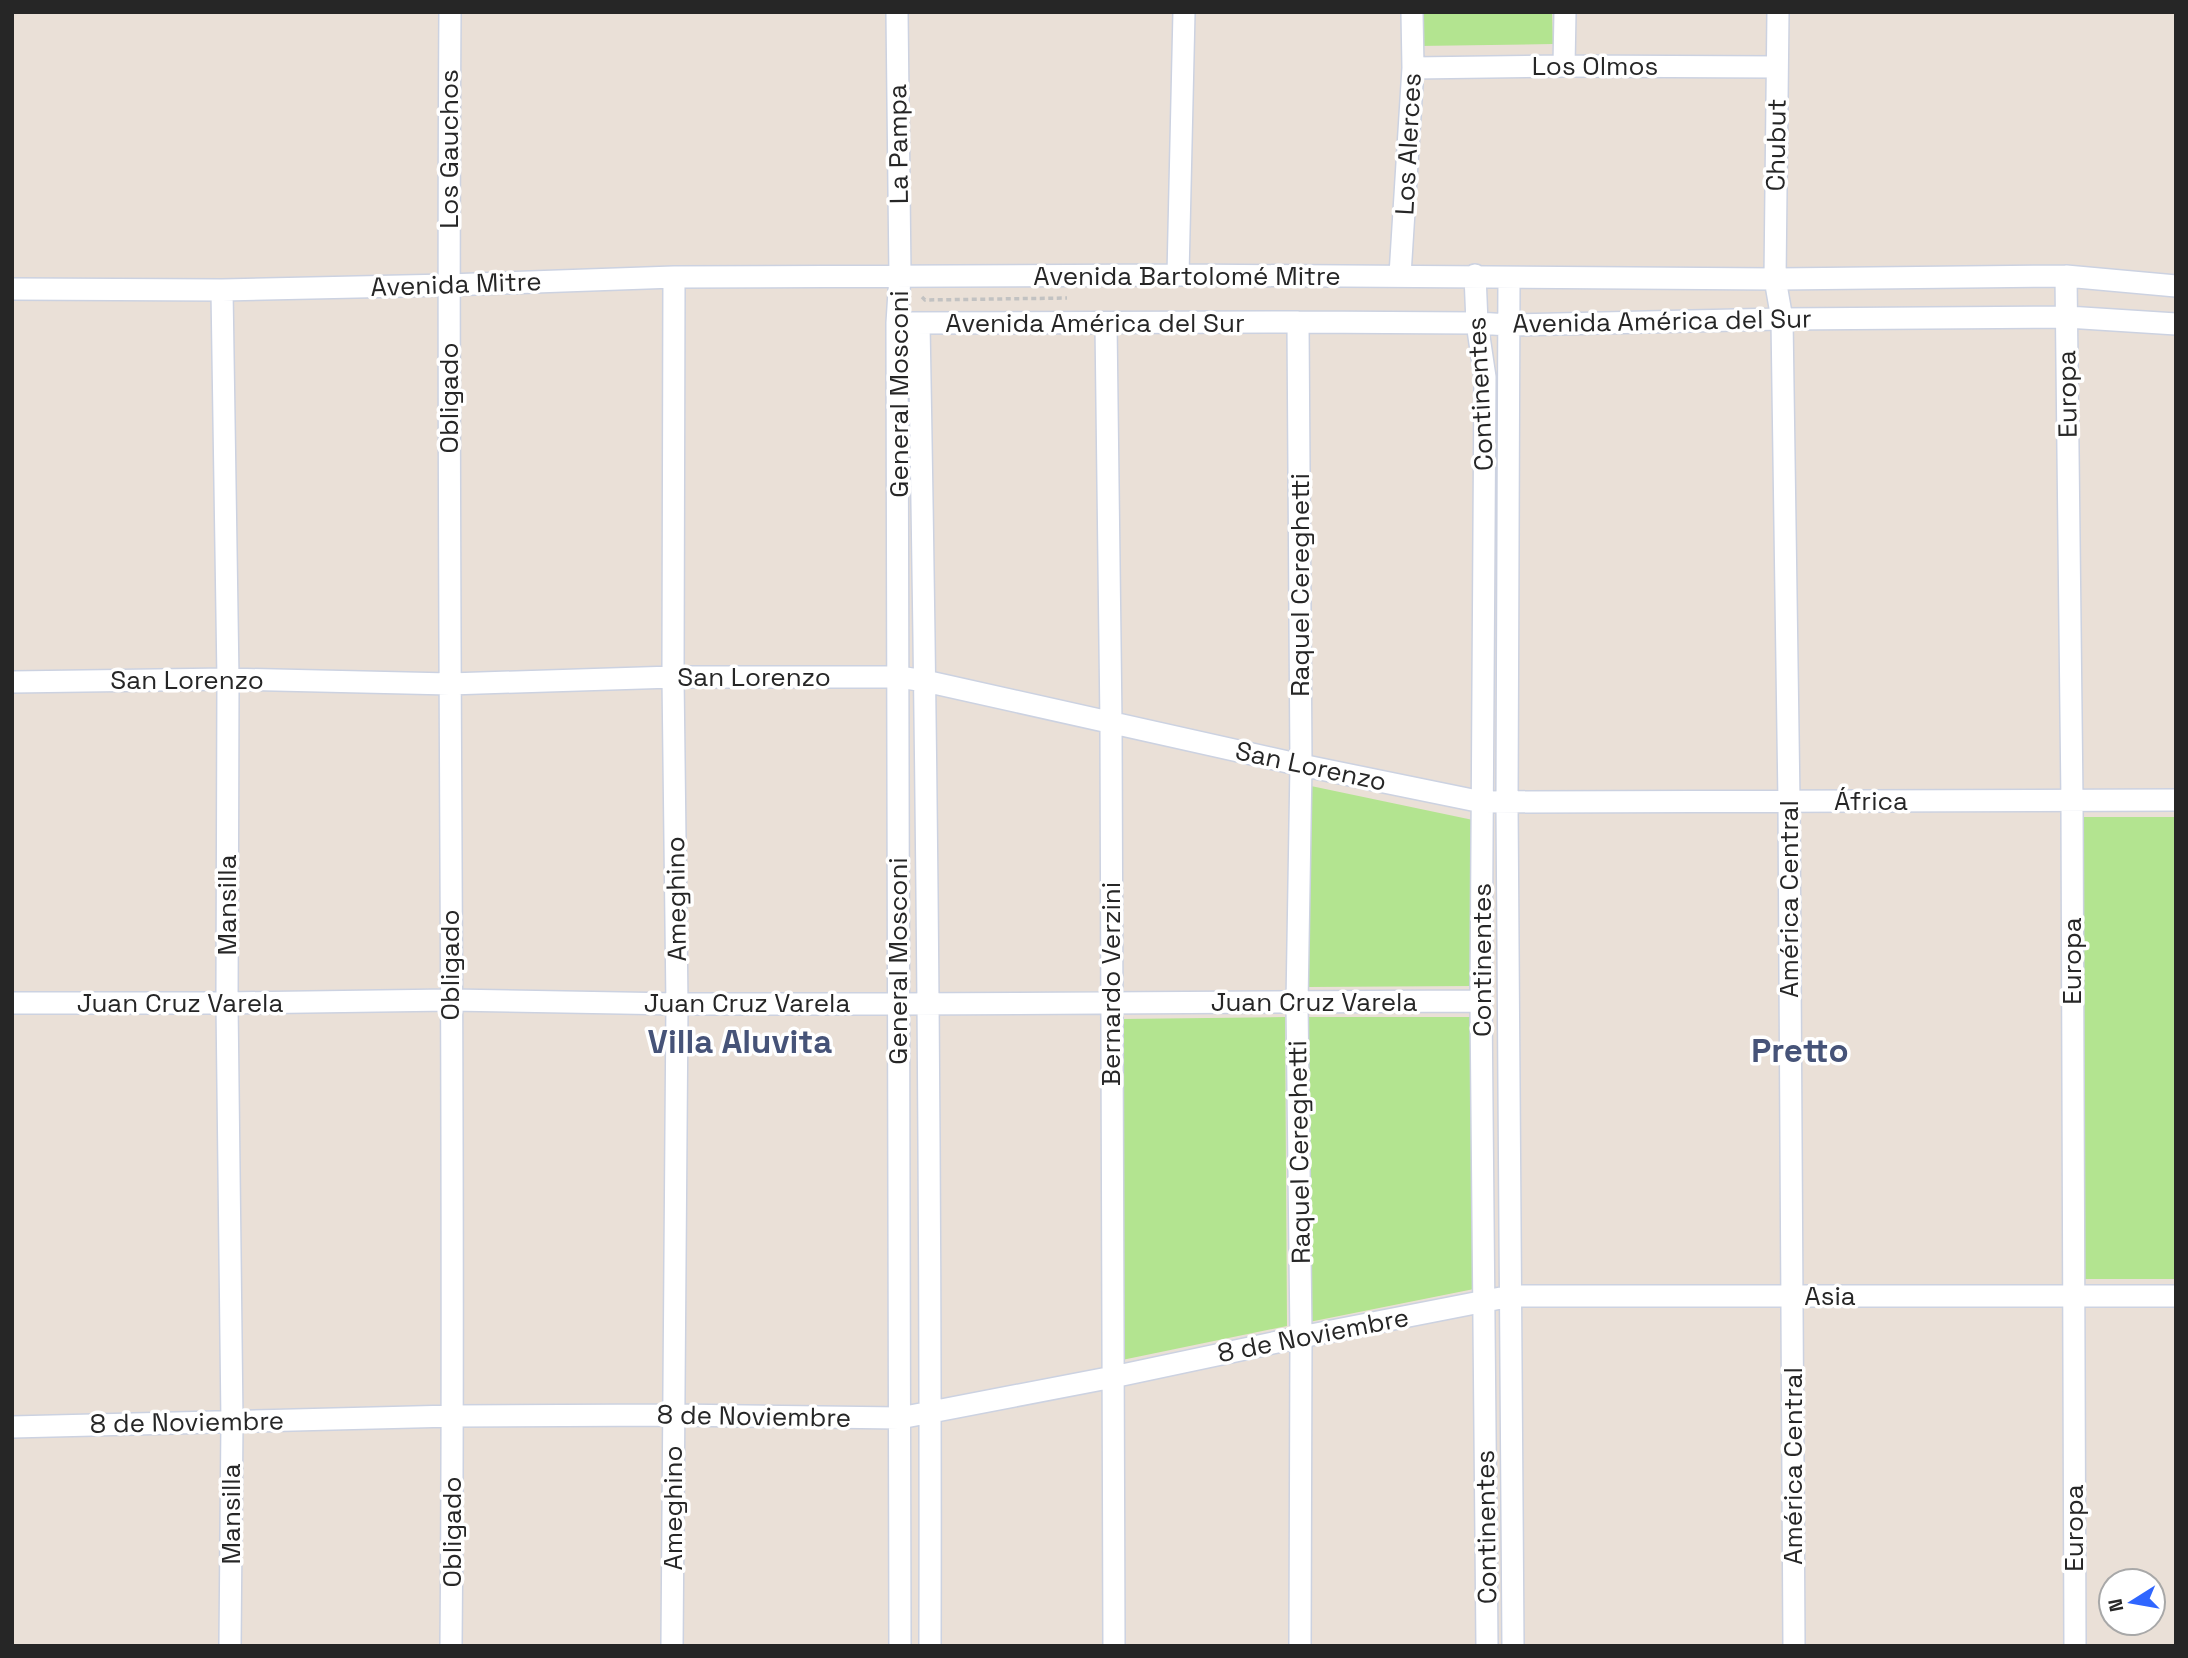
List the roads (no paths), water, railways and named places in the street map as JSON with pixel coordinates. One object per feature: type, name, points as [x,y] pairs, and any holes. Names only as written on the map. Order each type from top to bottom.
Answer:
[{"type":"street","name":"Los Gauchos","points":[[448,285],[450,12]]},
{"type":"street","name":"La Pampa","points":[[897,12],[900,276]]},
{"type":"street","points":[[1178,275],[1184,12]]},
{"type":"street","name":"Los Alerces","points":[[1400,275],[1413,68],[1412,12]]},
{"type":"street","points":[[1564,66],[1565,12]]},
{"type":"street","name":"Chubut","points":[[1774,279],[1778,12]]},
{"type":"street","name":"Los Olmos","points":[[1413,68],[1777,67]]},
{"type":"street","name":"Avenida Bartolomé Mitre","points":[[900,276],[1475,275]]},
{"type":"street","name":"Avenida América del Sur","points":[[1475,275],[1508,278],[1774,279],[2066,276],[2176,286]]},
{"type":"street","name":"Continentes","points":[[1475,275],[1477,323],[1485,377],[1481,1001],[1487,1646]]},
{"type":"street","name":"Avenida Mitre","points":[[12,289],[222,290],[674,277],[900,276]]},
{"type":"street","name":"General Mosconi","points":[[900,276],[897,323],[900,1646]]},
{"type":"street","name":"Europa","points":[[2066,276],[2072,801],[2075,1646]]},
{"type":"street","name":"Ameghino","points":[[673,1646],[677,1004],[673,677],[674,277]]},
{"type":"street","name":"Continentes","points":[[1508,278],[1507,804],[1513,1646]]},
{"type":"street","name":"América Central","points":[[1774,279],[1782,319],[1794,1646]]},
{"type":"street","name":"Obligado","points":[[448,285],[453,1416],[451,1646]]},
{"type":"street","name":"Mansilla","points":[[222,290],[228,679],[227,1003],[232,1421],[230,1646]]},
{"type":"street","name":"Avenida América del Sur","points":[[897,323],[1298,322],[1509,325],[2067,317],[2176,324]]},
{"type":"street","name":"Raquel Cereghetti","points":[[1298,322],[1301,765],[1297,1003],[1301,1337],[1300,1646]]},
{"type":"street","name":"Bernardo Verzini","points":[[1105,323],[1111,723],[1114,1646]]},
{"type":"street","name":"General Mosconi","points":[[919,324],[928,1003],[930,1646]]},
{"type":"street","name":"San Lorenzo","points":[[12,682],[228,679],[450,684],[673,677],[899,677],[1482,802]]},
{"type":"street","name":"África","points":[[1482,802],[2176,800]]},
{"type":"street","name":"Juan Cruz Varela","points":[[12,1003],[450,1000],[677,1004],[1481,1001]]},
{"type":"street","name":"Asia","points":[[1484,1301],[1511,1296],[2176,1296]]},
{"type":"street","name":"8 de Noviembre","points":[[12,1427],[453,1416],[900,1418],[1484,1301]]},
{"type":"district","name":"Villa Aluvita","points":[[740,1042]]},
{"type":"district","name":"Pretto","points":[[1800,1051]]}]
